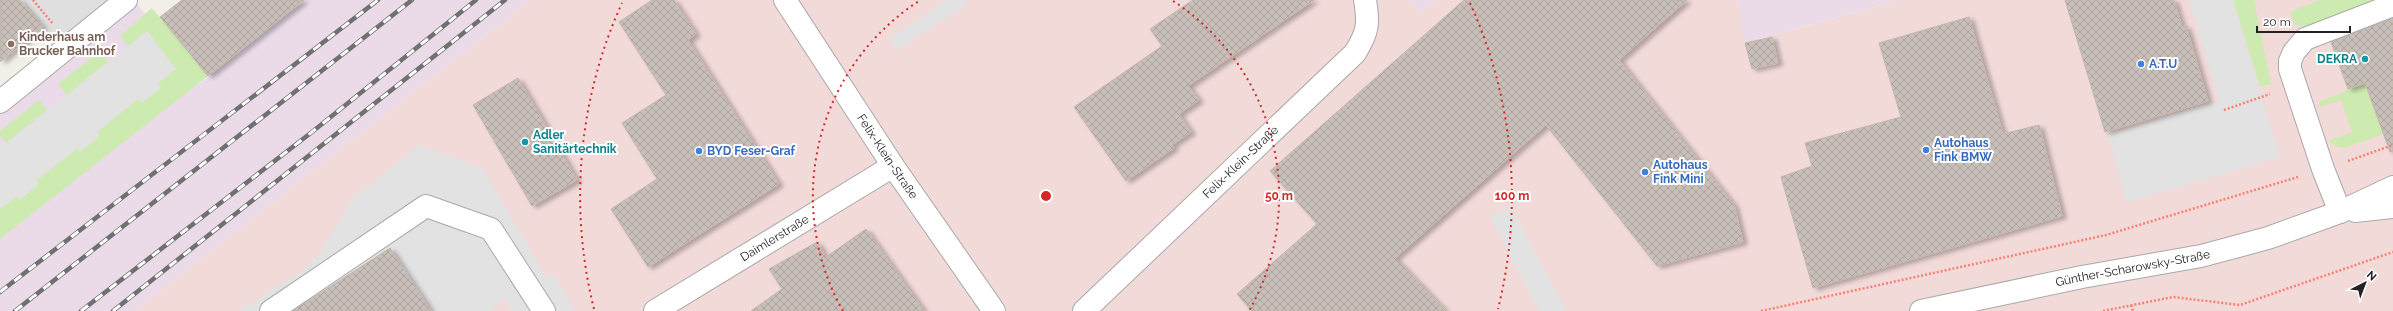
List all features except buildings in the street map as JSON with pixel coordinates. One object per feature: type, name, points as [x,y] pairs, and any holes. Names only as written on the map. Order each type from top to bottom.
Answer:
[{"type":"street","name":"Felix-Klein-Straße","points":[[784,0],[893,166],[994,311]]},
{"type":"street","name":"Felix-Klein-Straße","points":[[1084,311],[1355,53],[1366,36],[1368,19],[1365,0]]},
{"type":"street","points":[[0,102],[116,3]]},
{"type":"street","points":[[2340,212],[2323,169],[2290,70],[2290,61],[2294,52],[2305,39],[2393,5]]},
{"type":"street","name":"Daimlerstraße","points":[[655,311],[893,166]]},
{"type":"street","name":"Günther-Scharowsky-Straße","points":[[1921,311],[2082,277],[2201,256],[2268,238],[2340,212],[2393,187]]},
{"type":"street","points":[[271,311],[426,206],[491,229],[544,311]]},
{"type":"street","name":"Günther-Scharowsky-Straße","points":[[2340,212],[2393,207]]},
{"type":"path","points":[[2224,110],[2295,85]]},
{"type":"path","points":[[1761,311],[2106,235],[2323,169],[2393,145]]},
{"type":"path","points":[[2103,311],[2173,297],[2240,305],[2393,252]]},
{"type":"path","points":[[2131,305],[2133,311]]},
{"type":"shaded area","points":[[21,0],[122,0],[60,49]]},
{"type":"shaded area","points":[[134,0],[199,84],[304,0],[531,0],[135,311],[0,311],[0,95]]},
{"type":"shaded area","points":[[531,0],[1410,0],[1421,13],[1437,0],[1737,0],[1746,43],[1899,0],[2393,0],[2393,311],[135,311]]},
{"type":"shaded area","points":[[947,0],[965,0],[968,4],[896,51],[888,39]]},
{"type":"shaded area","points":[[1410,0],[1437,0],[1421,13]]},
{"type":"shaded area","points":[[1737,0],[1899,0],[1745,43]]},
{"type":"shaded area","points":[[2189,0],[2233,0],[2280,157],[2127,202],[2107,135],[2219,101]]},
{"type":"shaded area","points":[[147,31],[176,69],[158,83],[161,88],[141,103],[138,99],[97,132],[100,136],[80,152],[77,148],[36,180],[39,184],[20,200],[17,196],[0,209],[0,148]]},
{"type":"shaded area","points":[[419,145],[482,168],[547,278],[553,274],[575,311],[512,311],[505,299],[493,308],[492,311],[431,311],[390,248],[293,311],[239,311],[304,270],[321,251],[354,197]]},
{"type":"shaded area","points":[[1511,206],[1566,311],[1539,311],[1490,217]]},
{"type":"green space","points":[[2233,0],[2254,0],[2271,84],[2260,87]]},
{"type":"green space","points":[[2319,0],[2390,0],[2311,28],[2294,24],[2290,12]]},
{"type":"green space","points":[[152,8],[208,76],[0,239],[0,209],[17,196],[19,200],[39,184],[36,181],[78,148],[80,151],[100,136],[97,132],[138,99],[141,103],[161,88],[158,83],[176,69],[147,31],[128,46],[120,36]]},
{"type":"green space","points":[[100,51],[108,62],[67,95],[58,84]]},
{"type":"green space","points":[[2365,83],[2379,121],[2393,116],[2393,131],[2344,148],[2334,146],[2329,140],[2352,132],[2341,100],[2318,108],[2321,101]]},
{"type":"green space","points":[[39,100],[47,110],[6,143],[0,136],[0,131]]},
{"type":"railway","points":[[0,292],[378,0]]},
{"type":"railway","points":[[15,311],[412,0]]},
{"type":"railway","points":[[81,311],[312,132],[476,0]]},
{"type":"railway","points":[[113,311],[505,0]]},
{"type":"place","name":"Kinderhaus am Brucker Bahnhof","points":[[11,44]]},
{"type":"place","name":"DEKRA","points":[[2365,59]]},
{"type":"place","name":"A.T.U","points":[[2141,64]]},
{"type":"place","name":"Adler Sanitärtechnik","points":[[525,142]]},
{"type":"place","name":"Autohaus Fink BMW","points":[[1926,150]]},
{"type":"place","name":"BYD Feser-Graf","points":[[699,151]]},
{"type":"place","name":"Autohaus Fink Mini","points":[[1645,172]]}]
